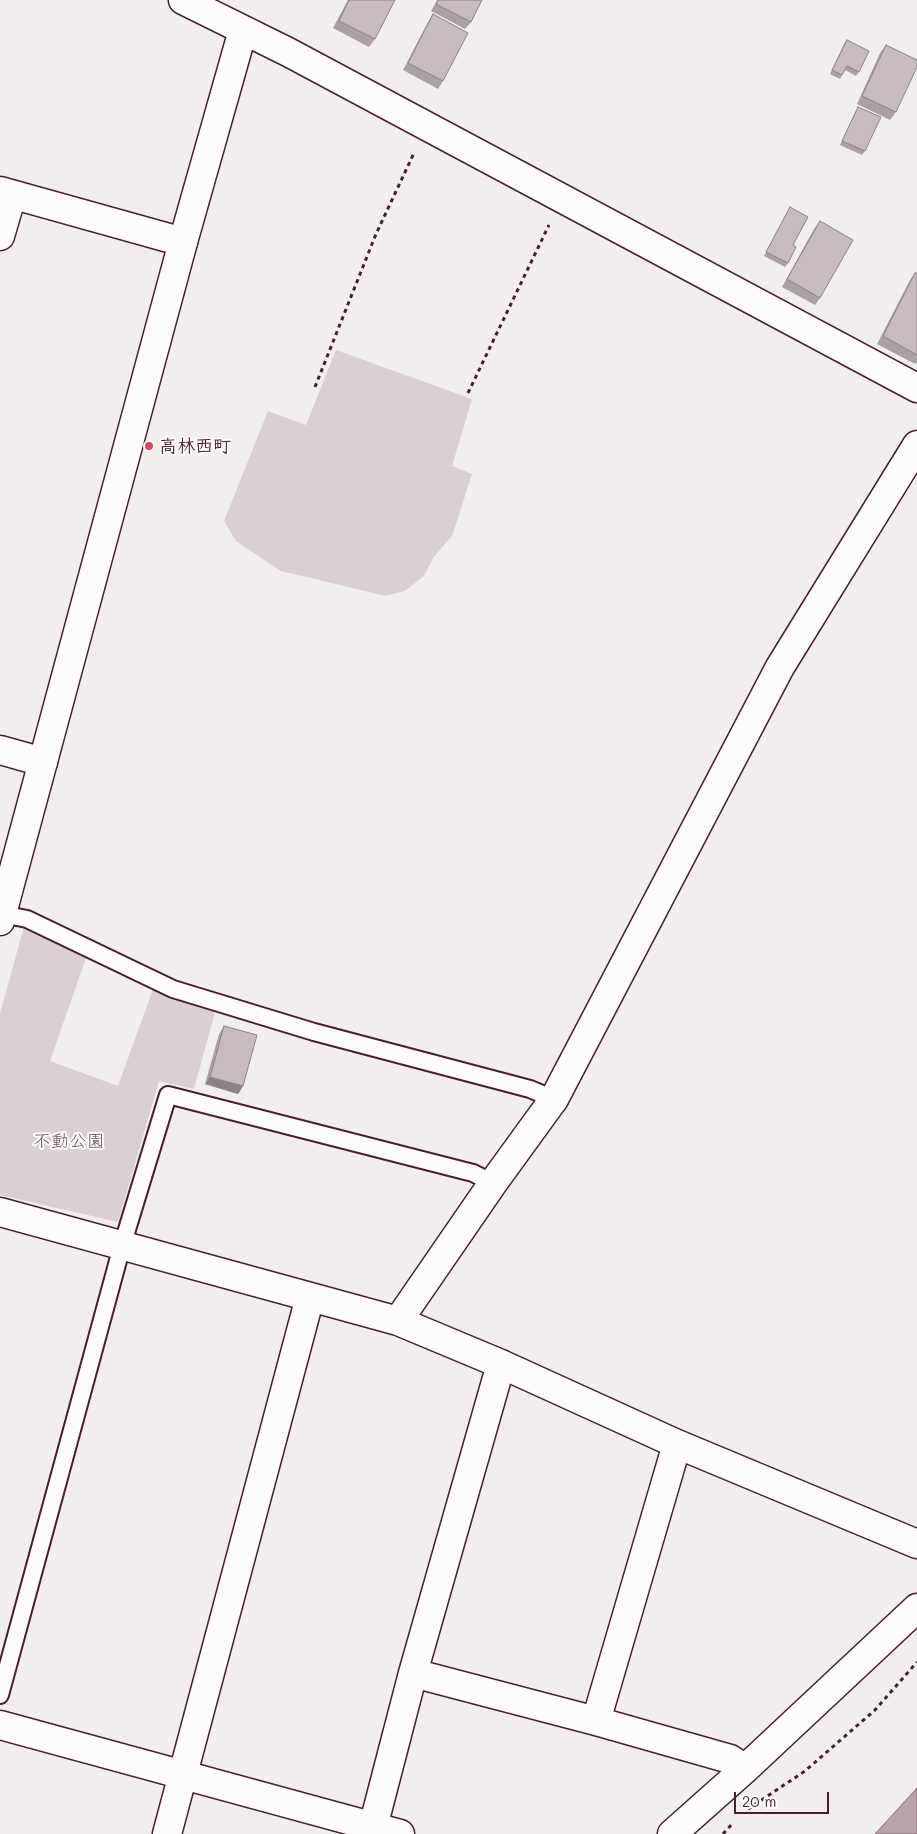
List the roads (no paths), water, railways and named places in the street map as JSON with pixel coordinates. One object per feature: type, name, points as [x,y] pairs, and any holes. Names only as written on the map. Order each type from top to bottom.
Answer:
[{"type":"street","points":[[183,0],[288,52],[917,388]]},
{"type":"street","points":[[1,917],[183,242],[244,30]]},
{"type":"street","points":[[0,236],[6,193],[183,242]]},
{"type":"street","points":[[398,1321],[493,1183],[554,1099],[780,667],[917,445]]},
{"type":"street","points":[[0,750],[43,762]]},
{"type":"street","points":[[0,1212],[398,1321],[501,1364],[677,1444],[917,1544]]},
{"type":"street","points":[[167,1834],[310,1297]]},
{"type":"street","points":[[374,1827],[413,1673],[501,1364]]},
{"type":"street","points":[[596,1721],[677,1444]]},
{"type":"street","points":[[672,1834],[745,1769],[917,1608]]},
{"type":"street","points":[[413,1673],[596,1721],[730,1760],[745,1769]]},
{"type":"street","points":[[0,1725],[400,1834]]},
{"type":"lane","points":[[1,917],[27,919],[173,989],[314,1032],[530,1089],[554,1099]]},
{"type":"lane","points":[[0,1695],[122,1246],[168,1095],[473,1173],[493,1183]]},
{"type":"place","name":"高林西町","points":[[149,446]]},
{"type":"park label","name":"不動公園","points":[[69,1141]]}]
